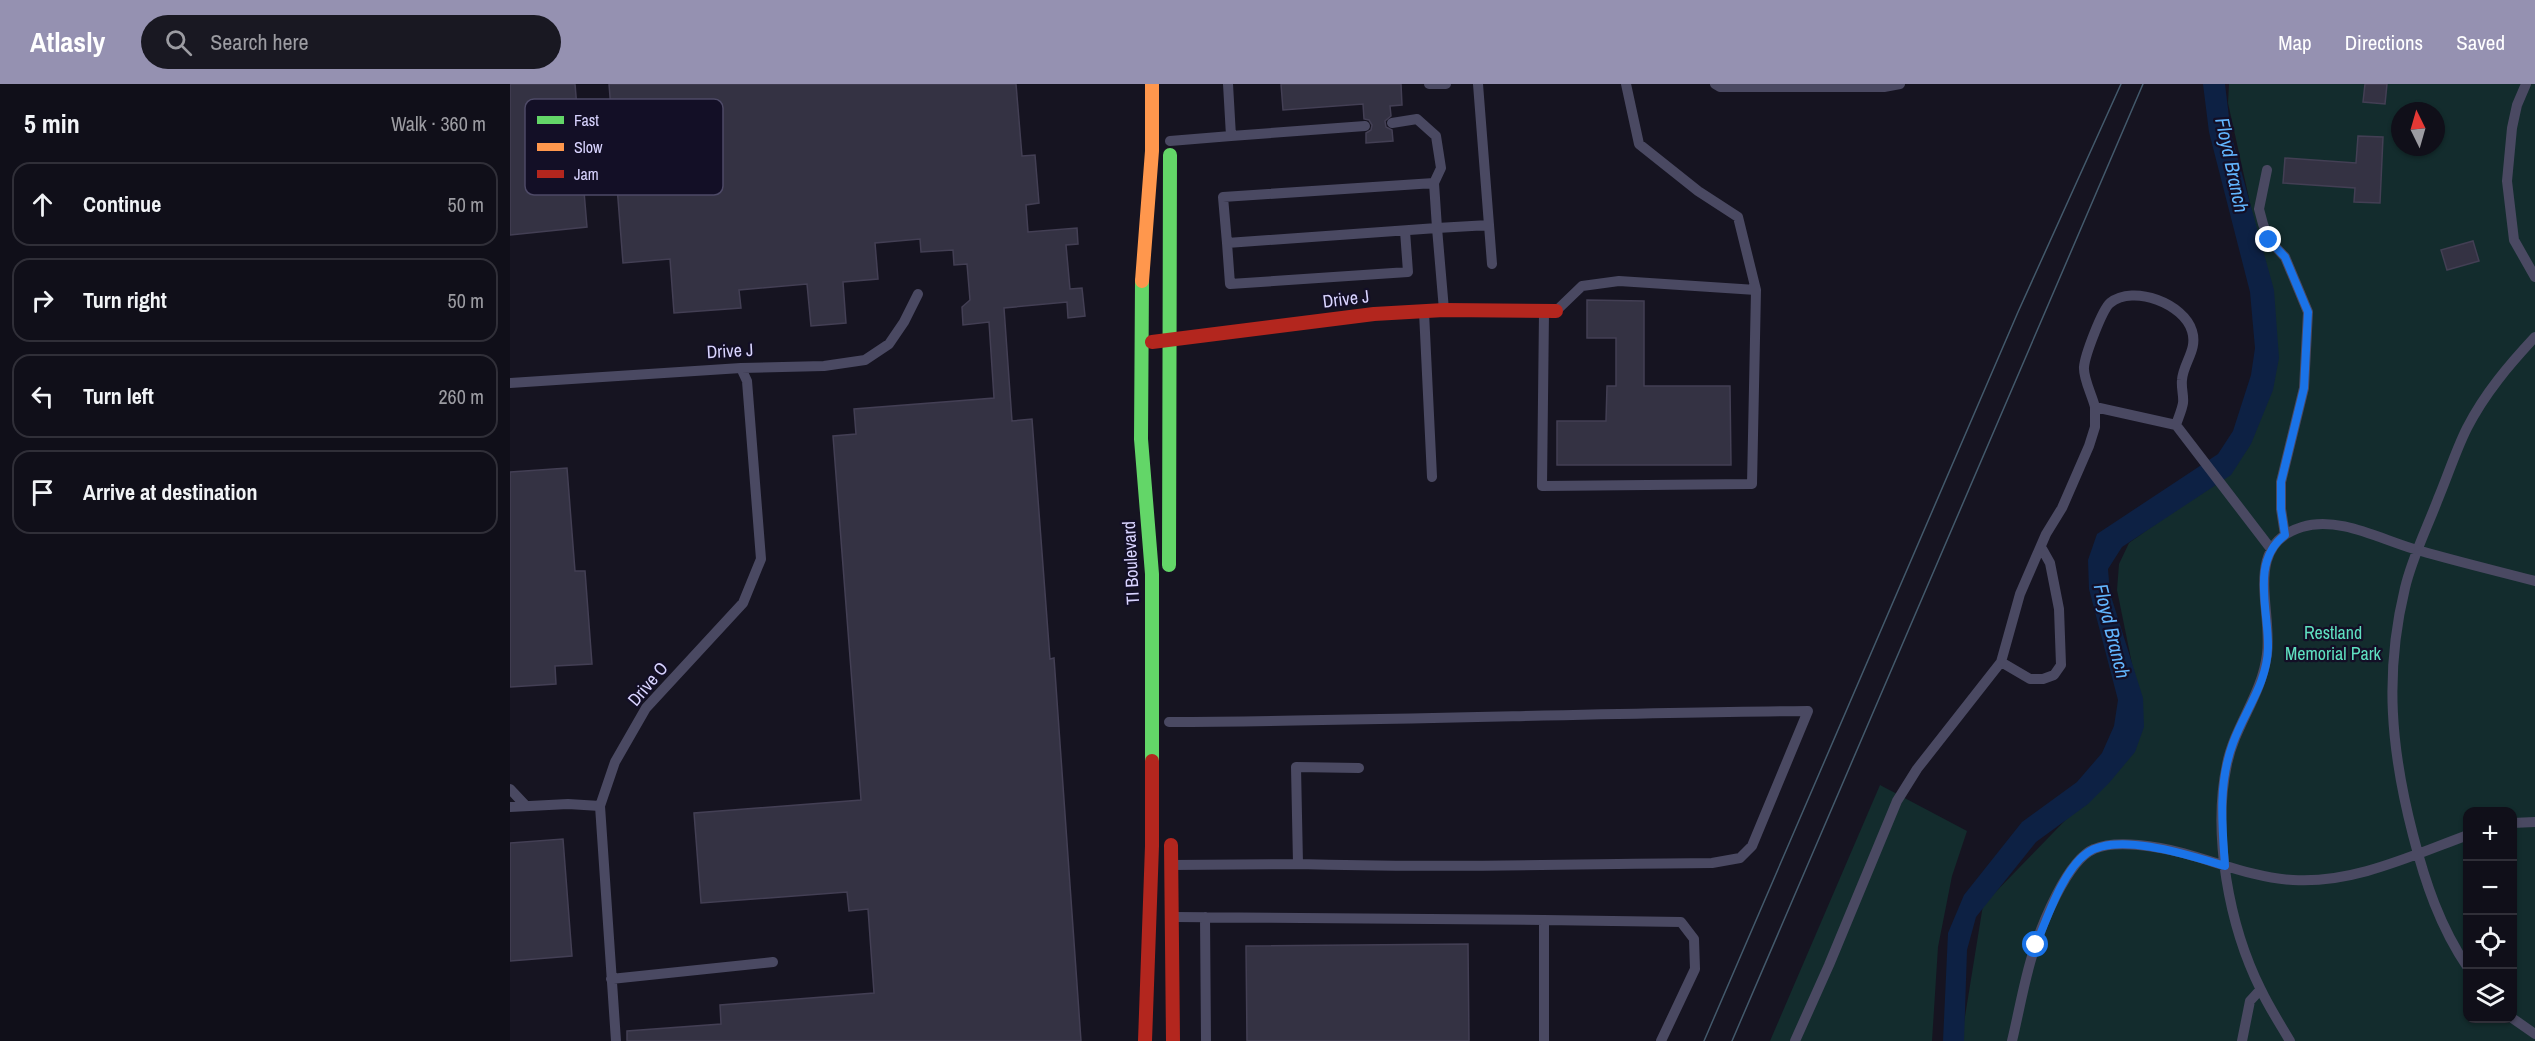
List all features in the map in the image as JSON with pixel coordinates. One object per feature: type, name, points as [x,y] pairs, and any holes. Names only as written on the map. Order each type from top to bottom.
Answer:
[{"type":"street","name":"TI Boulevard","points":[[1144,1041],[1152,857],[1152,598],[1141,439],[1141,344],[1142,272],[1152,151],[1152,84]]},
{"type":"street","name":"TI Boulevard","points":[[1169,579],[1170,136]]},
{"type":"street","name":"Drive J","points":[[1141,344],[1374,314],[1444,310],[1550,311]]},
{"type":"street","points":[[1171,829],[1173,1041]]},
{"type":"lane","points":[[1228,84],[1231,136]]},
{"type":"lane","points":[[1430,84],[1446,84]]},
{"type":"lane","points":[[1478,84],[1492,264]]},
{"type":"lane","points":[[1626,84],[1639,144],[1698,191],[1738,217],[1756,290],[1752,484],[1542,486],[1550,311],[1582,286],[1619,281],[1756,290]]},
{"type":"lane","points":[[1715,84],[1720,87],[1884,87],[1900,84]]},
{"type":"lane","points":[[2526,84],[2517,105],[2512,128],[2507,181],[2514,240],[2535,277]]},
{"type":"lane","points":[[1392,123],[1417,119],[1436,136],[1441,168],[1434,183],[1444,310]]},
{"type":"lane","points":[[1170,136],[1231,136],[1365,126]]},
{"type":"lane","points":[[2266,170],[2259,209],[2261,217],[2269,240],[2285,257],[2308,312],[2304,388],[2281,482],[2281,509],[2285,535]]},
{"type":"lane","points":[[1405,231],[1408,272],[1230,284],[1223,197],[1434,183]]},
{"type":"lane","points":[[1227,243],[1489,225]]},
{"type":"lane","name":"Drive J","points":[[510,383],[741,368],[824,366],[865,360],[889,344],[904,322],[918,294]]},
{"type":"lane","points":[[1795,1041],[1897,801],[1917,769],[2001,662],[2020,594],[2040,547],[2062,507],[2095,427],[2095,407],[2084,367],[2101,315],[2111,303],[2126,297],[2140,296],[2167,305],[2181,314],[2192,331],[2194,347],[2182,378],[2183,402],[2176,425]]},
{"type":"lane","points":[[1424,311],[1432,477]]},
{"type":"lane","points":[[2463,960],[2430,897],[2396,762],[2392,701],[2398,624],[2406,586],[2418,551],[2467,428],[2499,377],[2535,337]]},
{"type":"lane","name":"Drive O","points":[[616,1041],[600,806],[615,762],[646,708],[743,603],[761,560],[747,381],[741,368]]},
{"type":"lane","points":[[2095,407],[2176,425],[2271,549]]},
{"type":"lane","points":[[2290,1041],[2260,990],[2238,929],[2225,866],[2221,817],[2222,791],[2227,763],[2234,741],[2259,690],[2265,669],[2268,649],[2264,586],[2265,569],[2271,549],[2285,535],[2302,527],[2334,525],[2418,551],[2535,581]]},
{"type":"lane","points":[[2001,662],[2030,679],[2043,679],[2054,675],[2061,665],[2059,609],[2050,563],[2040,547]]},
{"type":"lane","points":[[1169,722],[1379,721],[1554,714],[1808,711],[1752,846],[1740,858],[1712,863],[1446,864],[1395,867],[1298,864],[1171,865]]},
{"type":"lane","points":[[1298,864],[1296,767],[1359,768]]},
{"type":"lane","points":[[510,789],[526,806]]},
{"type":"lane","points":[[510,807],[568,804],[600,806]]},
{"type":"lane","points":[[2517,823],[2535,822]]},
{"type":"lane","points":[[2012,1041],[2036,945],[2062,886],[2077,862],[2086,854],[2103,847],[2150,846],[2277,879],[2326,879],[2353,874],[2463,837]]},
{"type":"lane","points":[[1173,917],[1682,922],[1694,939],[1695,969],[1661,1041]]},
{"type":"lane","points":[[1205,917],[1206,1041]]},
{"type":"lane","points":[[1544,920],[1544,1041]]},
{"type":"lane","points":[[611,979],[773,962]]},
{"type":"lane","points":[[2242,1041],[2250,1001],[2260,990]]},
{"type":"lane","points":[[2517,1021],[2535,1034]]},
{"type":"green space","name":"Restland Memorial Park","points":[[2229,84],[2535,84],[2535,1041],[1961,1041],[1983,905],[2122,762],[2143,718],[2117,590],[2119,564],[2129,543],[2236,466],[2273,307],[2228,103]]},
{"type":"green space","points":[[1880,785],[1967,831],[1952,876],[1938,947],[1932,1041],[1770,1041]]},
{"type":"water","name":"Floyd Branch","points":[[2203,84],[2225,84],[2231,134],[2274,290],[2279,358],[2273,390],[2251,444],[2231,475],[2122,547],[2108,569],[2110,593],[2143,698],[2144,727],[2135,752],[2109,783],[2088,804],[2036,842],[1976,917],[1967,950],[1964,1041],[1943,1041],[1948,933],[1964,895],[2022,822],[2077,782],[2102,753],[2114,726],[2118,700],[2089,589],[2088,560],[2097,534],[2218,454],[2233,431],[2251,375],[2255,348],[2250,292],[2209,132]]},
{"type":"building","points":[[510,84],[575,84],[576,99],[525,99],[525,195],[584,195],[587,227],[510,235]]},
{"type":"building","points":[[609,84],[1016,84],[1022,156],[1035,155],[1039,203],[1026,205],[1028,232],[1077,228],[1078,244],[1066,245],[1070,289],[1082,288],[1085,316],[1068,318],[1067,302],[1004,308],[1012,421],[1032,419],[1050,659],[1054,658],[1081,1041],[627,1041],[627,1031],[721,1024],[720,1005],[874,993],[868,909],[849,911],[847,892],[701,903],[694,813],[861,800],[833,436],[856,434],[854,409],[994,398],[989,322],[963,325],[962,307],[970,300],[967,264],[954,265],[953,250],[921,252],[920,239],[875,243],[878,279],[843,282],[846,323],[811,326],[807,284],[739,290],[741,308],[674,313],[670,259],[623,263],[618,195],[723,195],[723,99],[610,99]]},
{"type":"building","points":[[1281,84],[1401,84],[1402,105],[1390,106],[1391,116],[1385,121],[1386,127],[1392,130],[1393,141],[1366,143],[1366,133],[1371,130],[1372,125],[1369,120],[1364,119],[1363,104],[1283,110]]},
{"type":"building","points":[[2365,84],[2387,84],[2385,104],[2363,102]]},
{"type":"building","points":[[2358,136],[2383,137],[2380,203],[2354,202],[2355,188],[2283,183],[2285,158],[2356,163]]},
{"type":"building","points":[[2473,241],[2479,261],[2447,270],[2441,250]]},
{"type":"building","points":[[1587,300],[1644,301],[1644,386],[1730,386],[1731,465],[1557,465],[1557,421],[1606,421],[1607,386],[1616,386],[1616,338],[1587,338]]},
{"type":"building","points":[[567,468],[575,571],[585,571],[592,664],[555,666],[556,684],[510,687],[510,472]]},
{"type":"building","points":[[563,839],[572,956],[510,961],[510,843]]},
{"type":"building","points":[[1468,944],[1469,1041],[1247,1041],[1246,946]]},
{"type":"tram line","points":[[1704,1041],[2018,312],[2121,84]]},
{"type":"tram line","points":[[1732,1041],[2143,84]]},
{"type":"traffic: fast","points":[[1169,565],[1170,155]]},
{"type":"traffic: fast","points":[[1142,281],[1141,439],[1152,574],[1152,761]]},
{"type":"traffic: slow","points":[[1142,281],[1152,151],[1152,84]]},
{"type":"traffic: jam","points":[[1152,342],[1374,314],[1444,310],[1556,311]]},
{"type":"traffic: jam","points":[[1145,1041],[1152,846],[1152,761]]},
{"type":"traffic: jam","points":[[1171,845],[1173,1041]]},
{"type":"route","points":[[2036,945],[2062,886],[2077,862],[2094,849],[2117,845],[2150,846],[2225,866],[2221,817],[2222,791],[2234,741],[2259,690],[2265,669],[2268,649],[2265,569],[2270,551],[2285,535],[2281,509],[2281,482],[2304,388],[2307,357],[2308,312],[2285,257],[2269,240]]}]
